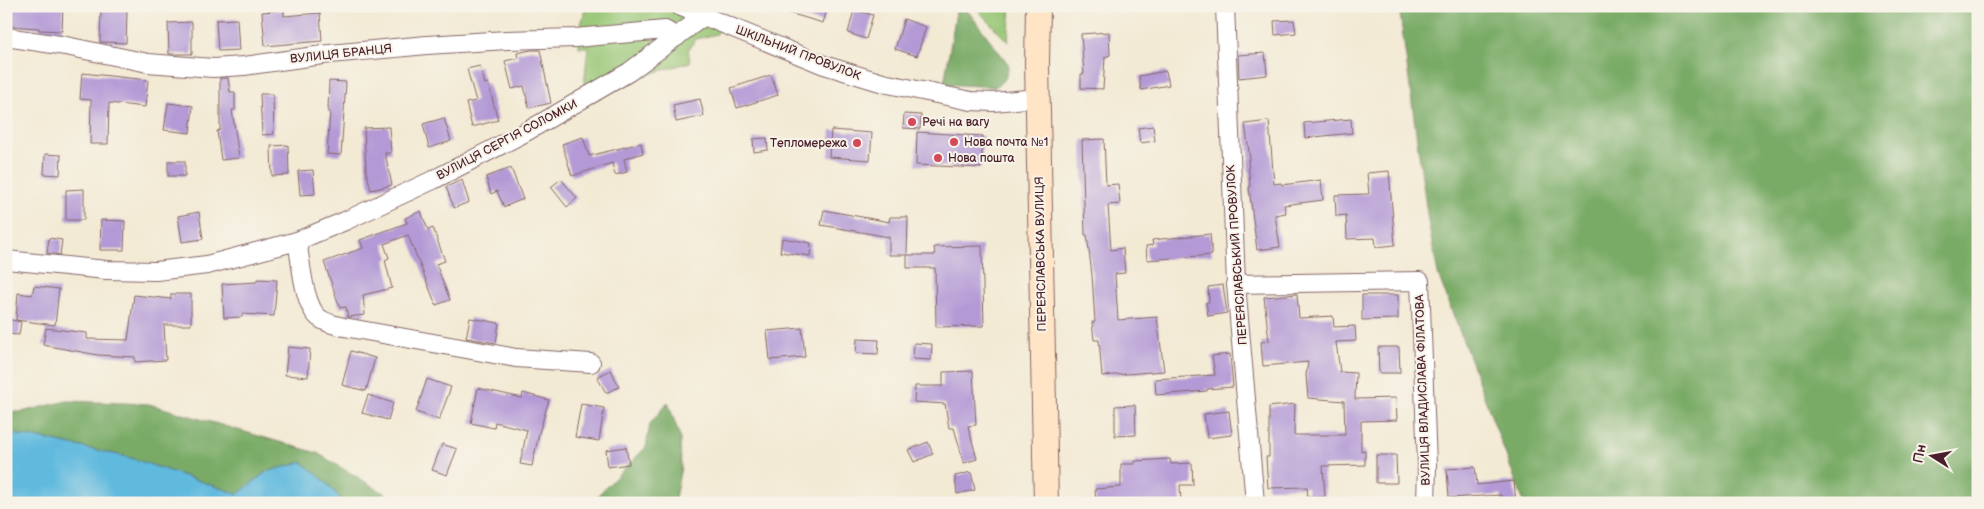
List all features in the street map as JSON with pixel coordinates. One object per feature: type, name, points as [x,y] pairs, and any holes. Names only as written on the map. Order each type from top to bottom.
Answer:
[{"type":"main road","name":"ПЕРЕЯСЛАВСЬКА ВУЛИЦЯ","points":[[1038,6],[1037,98],[1046,503]]},
{"type":"street","name":"ШКІЛЬНИЙ ПРОВУЛОК","points":[[680,6],[824,65],[891,85],[972,101],[993,102],[1037,98]]},
{"type":"street","name":"ПЕРЕЯСЛАВСЬКИЙ ПРОВУЛОК","points":[[1225,6],[1236,284],[1255,503]]},
{"type":"street","name":"ВУЛИЦЯ СЕРГІЯ СОЛОМКИ","points":[[6,260],[106,270],[156,271],[207,265],[297,241],[433,180],[524,133],[629,72],[704,16]]},
{"type":"street","name":"ВУЛИЦЯ БРАНЦЯ","points":[[6,37],[66,46],[148,63],[213,68],[244,66],[346,52],[485,41],[575,38],[665,30],[677,37]]},
{"type":"street","points":[[297,241],[308,296],[314,312],[326,321],[353,328],[516,358],[591,363]]},
{"type":"street","name":"ВУЛИЦЯ ВЛАДИСЛАВА ФІЛАТОВА","points":[[1236,284],[1420,281],[1427,464],[1426,503]]},
{"type":"green space","points":[[586,6],[684,6],[722,22],[717,34],[696,39],[688,50],[690,62],[647,75],[582,106],[588,47],[579,47],[579,33]]},
{"type":"green space","points":[[957,6],[964,6],[1009,65],[1005,79],[995,87],[944,84]]},
{"type":"green space","points":[[978,6],[1011,6],[1008,42],[977,9]]},
{"type":"green space","points":[[1399,6],[1978,6],[1978,503],[1524,503],[1438,274],[1428,221]]},
{"type":"green space","points":[[67,401],[149,404],[317,453],[387,495],[395,503],[344,503],[325,481],[266,472],[238,494],[128,457],[6,433],[6,411],[21,412]]},
{"type":"green space","points":[[668,402],[680,437],[681,467],[674,503],[590,503],[646,447],[650,424]]},
{"type":"water","points":[[6,433],[128,457],[238,494],[266,472],[302,462],[325,481],[344,503],[6,502]]},
{"type":"building","points":[[6,6],[63,6],[62,31],[6,26]]},
{"type":"building","points":[[780,6],[828,6],[823,23],[779,10]]},
{"type":"building","points":[[101,10],[127,10],[126,43],[100,42]]},
{"type":"building","points":[[284,10],[284,16],[320,13],[322,41],[265,46],[262,12]]},
{"type":"building","points":[[854,10],[873,15],[866,39],[848,33]]},
{"type":"building","points":[[237,19],[239,50],[218,51],[216,20]]},
{"type":"building","points":[[904,19],[926,27],[917,56],[895,49]]},
{"type":"building","points":[[1294,20],[1296,33],[1275,35],[1274,21]]},
{"type":"building","points":[[192,22],[192,54],[169,54],[168,23]]},
{"type":"building","points":[[1109,32],[1110,55],[1105,57],[1103,89],[1081,88],[1081,74],[1084,74],[1081,34]]},
{"type":"building","points":[[540,50],[551,103],[529,108],[524,86],[512,89],[505,61],[518,58],[517,53]]},
{"type":"building","points":[[1265,53],[1267,75],[1239,78],[1238,55]]},
{"type":"building","points":[[480,66],[485,84],[488,83],[498,120],[472,127],[466,103],[476,101],[467,69]]},
{"type":"building","points":[[1166,71],[1169,85],[1141,90],[1139,76]]},
{"type":"building","points":[[82,73],[148,80],[145,107],[109,103],[108,144],[90,144],[91,100],[80,99]]},
{"type":"building","points":[[771,75],[778,95],[737,108],[731,88]]},
{"type":"building","points":[[220,78],[228,78],[230,92],[235,92],[235,110],[232,110],[239,158],[221,160],[217,131],[220,130]]},
{"type":"building","points":[[329,81],[346,82],[341,155],[327,154],[330,112],[328,112]]},
{"type":"building","points":[[260,94],[273,94],[274,134],[262,135]]},
{"type":"building","points":[[700,99],[704,116],[676,122],[673,105]]},
{"type":"building","points":[[168,103],[193,106],[190,133],[164,130]]},
{"type":"building","name":"Речі на вагу","points":[[904,114],[921,115],[920,129],[903,128]]},
{"type":"building","points":[[444,118],[451,141],[429,148],[423,124]]},
{"type":"building","points":[[1351,119],[1352,133],[1305,138],[1304,123]]},
{"type":"building","points":[[1269,121],[1274,184],[1281,183],[1282,185],[1321,180],[1323,200],[1284,205],[1286,213],[1275,215],[1280,247],[1257,250],[1249,188],[1248,159],[1250,159],[1245,124]]},
{"type":"building","points":[[1153,126],[1155,141],[1140,143],[1138,128]]},
{"type":"building","points":[[389,127],[391,153],[385,153],[392,185],[371,190],[366,170],[364,128]]},
{"type":"building","points":[[831,130],[872,133],[870,160],[829,157]]},
{"type":"building","points":[[917,132],[983,136],[981,168],[916,165]]},
{"type":"building","points":[[583,137],[589,156],[641,143],[643,153],[624,159],[627,172],[615,175],[612,163],[572,176],[562,144]]},
{"type":"building","points":[[767,138],[768,150],[754,152],[753,139]]},
{"type":"building","points":[[1104,139],[1106,185],[1118,184],[1120,204],[1108,205],[1111,250],[1123,248],[1125,273],[1115,274],[1118,320],[1157,317],[1164,371],[1102,376],[1099,340],[1094,340],[1092,322],[1095,322],[1092,275],[1087,235],[1085,235],[1082,140]]},
{"type":"building","points":[[288,145],[289,175],[272,176],[271,146]]},
{"type":"building","points":[[45,154],[61,155],[60,175],[44,174]]},
{"type":"building","points":[[168,161],[185,161],[185,176],[168,176]]},
{"type":"building","points":[[511,168],[523,199],[504,207],[497,191],[491,194],[486,177]]},
{"type":"building","points":[[313,170],[315,194],[300,195],[298,171]]},
{"type":"building","points":[[1389,171],[1395,245],[1376,247],[1375,238],[1347,239],[1346,215],[1336,216],[1335,195],[1369,194],[1367,173]]},
{"type":"building","points":[[561,179],[577,198],[567,207],[551,187]]},
{"type":"building","points":[[462,180],[469,202],[454,208],[446,187]]},
{"type":"building","points":[[84,189],[84,220],[66,220],[66,190]]},
{"type":"building","points":[[824,210],[889,222],[890,217],[908,217],[907,255],[889,255],[889,237],[821,225]]},
{"type":"building","points":[[421,211],[428,230],[433,228],[445,261],[436,264],[450,300],[436,305],[408,235],[384,244],[389,258],[385,260],[392,288],[363,295],[365,315],[348,317],[346,307],[340,308],[324,262],[363,248],[360,240],[407,223],[405,218]]},
{"type":"building","points":[[199,212],[203,239],[182,242],[178,216]]},
{"type":"building","points":[[101,220],[125,221],[124,250],[100,250]]},
{"type":"building","points":[[1210,234],[1212,255],[1147,260],[1146,246],[1153,245],[1152,240]]},
{"type":"building","points":[[49,238],[62,240],[60,255],[47,253]]},
{"type":"building","points":[[782,238],[811,243],[810,256],[780,252]]},
{"type":"building","points":[[982,246],[984,326],[936,327],[935,268],[907,268],[907,255],[935,255],[934,247]]},
{"type":"building","points":[[257,279],[277,280],[274,316],[242,314],[242,317],[224,318],[222,284],[257,282]]},
{"type":"building","points":[[1223,285],[1227,313],[1208,316],[1206,302],[1209,302],[1208,287]]},
{"type":"building","points":[[34,286],[59,289],[55,325],[16,320],[18,293],[32,295]]},
{"type":"building","points":[[171,294],[191,294],[191,325],[164,325],[166,360],[135,362],[135,357],[98,355],[43,345],[46,328],[87,333],[87,339],[128,340],[134,295],[171,299]]},
{"type":"building","points":[[1297,294],[1299,318],[1333,316],[1334,327],[1355,326],[1356,341],[1336,342],[1340,372],[1356,373],[1355,399],[1396,398],[1397,420],[1361,421],[1361,451],[1365,450],[1365,465],[1323,466],[1325,497],[1308,498],[1307,487],[1268,488],[1266,457],[1269,457],[1269,407],[1295,404],[1294,435],[1345,435],[1344,401],[1308,398],[1306,375],[1308,362],[1263,366],[1261,342],[1269,341],[1264,297]]},
{"type":"building","points":[[1362,295],[1398,295],[1398,319],[1362,320]]},
{"type":"building","points":[[470,318],[499,323],[496,343],[466,338]]},
{"type":"building","points":[[6,319],[21,322],[19,335],[6,334]]},
{"type":"building","points":[[802,328],[805,357],[770,360],[767,331]]},
{"type":"building","points":[[857,339],[879,340],[878,354],[856,353]]},
{"type":"building","points":[[914,343],[932,344],[931,360],[913,359]]},
{"type":"building","points":[[288,347],[310,349],[308,377],[285,375]]},
{"type":"building","points":[[1378,347],[1399,347],[1400,373],[1379,373]]},
{"type":"building","points":[[351,351],[375,358],[366,391],[342,385]]},
{"type":"building","points":[[1230,354],[1233,387],[1156,395],[1155,379],[1215,375],[1212,356]]},
{"type":"building","points":[[611,370],[619,387],[606,393],[597,377]]},
{"type":"building","points":[[973,371],[976,425],[968,426],[977,459],[964,463],[954,428],[949,428],[945,404],[914,402],[915,386],[943,386],[943,372]]},
{"type":"building","points":[[427,379],[451,387],[439,420],[416,412]]},
{"type":"building","points":[[478,388],[522,398],[523,393],[549,400],[532,466],[520,464],[527,430],[495,422],[494,428],[471,423]]},
{"type":"building","points":[[368,395],[393,403],[388,420],[362,413]]},
{"type":"building","points":[[581,404],[604,408],[599,441],[575,437]]},
{"type":"building","points":[[1135,405],[1136,435],[1115,436],[1115,406]]},
{"type":"building","points":[[1229,411],[1232,435],[1207,438],[1204,414]]},
{"type":"building","points":[[928,442],[933,454],[914,462],[908,450]]},
{"type":"building","points":[[442,444],[457,449],[447,475],[432,470]]},
{"type":"building","points":[[626,447],[629,464],[608,467],[606,450]]},
{"type":"building","points":[[1376,455],[1396,455],[1397,483],[1376,483]]},
{"type":"building","points":[[1170,459],[1171,464],[1192,463],[1193,485],[1180,485],[1181,503],[1096,503],[1095,489],[1121,487],[1121,464],[1135,464],[1135,461]]},
{"type":"building","points":[[1475,467],[1477,485],[1514,481],[1516,503],[1502,503],[1501,495],[1449,498],[1447,469]]},
{"type":"building","points":[[971,472],[975,490],[957,494],[955,476]]},
{"type":"place","name":"Речі на вагу","points":[[912,122]]},
{"type":"place","name":"Нова почта №1","points":[[954,142]]},
{"type":"place","name":"Тепломережа","points":[[857,143]]},
{"type":"place","name":"Нова пошта","points":[[938,158]]}]
